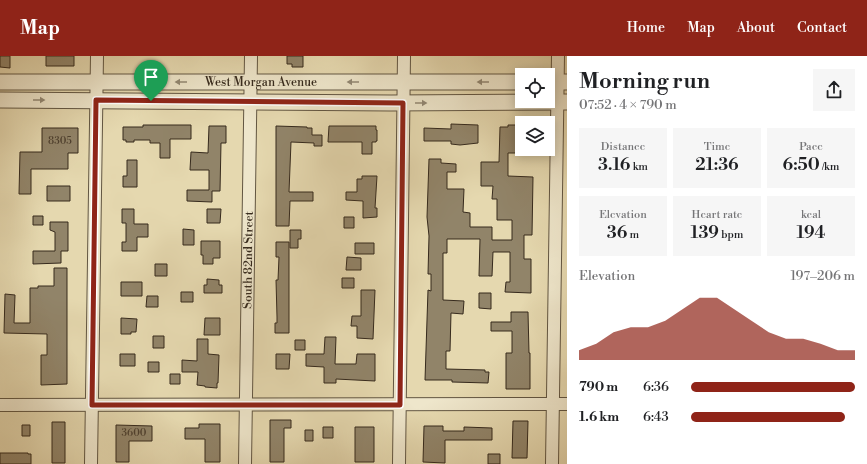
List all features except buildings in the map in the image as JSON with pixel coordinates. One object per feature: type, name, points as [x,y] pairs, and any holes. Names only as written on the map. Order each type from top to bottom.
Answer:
[{"type":"street","points":[[91,464],[97,56]]},
{"type":"street","name":"South 82nd Street","points":[[245,464],[251,56]]},
{"type":"street","points":[[399,464],[404,56]]},
{"type":"street","points":[[552,464],[562,102],[558,82],[558,56]]},
{"type":"street","name":"West Morgan Avenue","points":[[0,82],[515,82]]},
{"type":"street","name":"West Morgan Avenue","points":[[0,100],[403,103],[562,102]]},
{"type":"street","points":[[0,405],[567,404]]},
{"type":"route","points":[[96,100],[151,101],[403,103],[400,405],[92,405],[96,100]]}]
